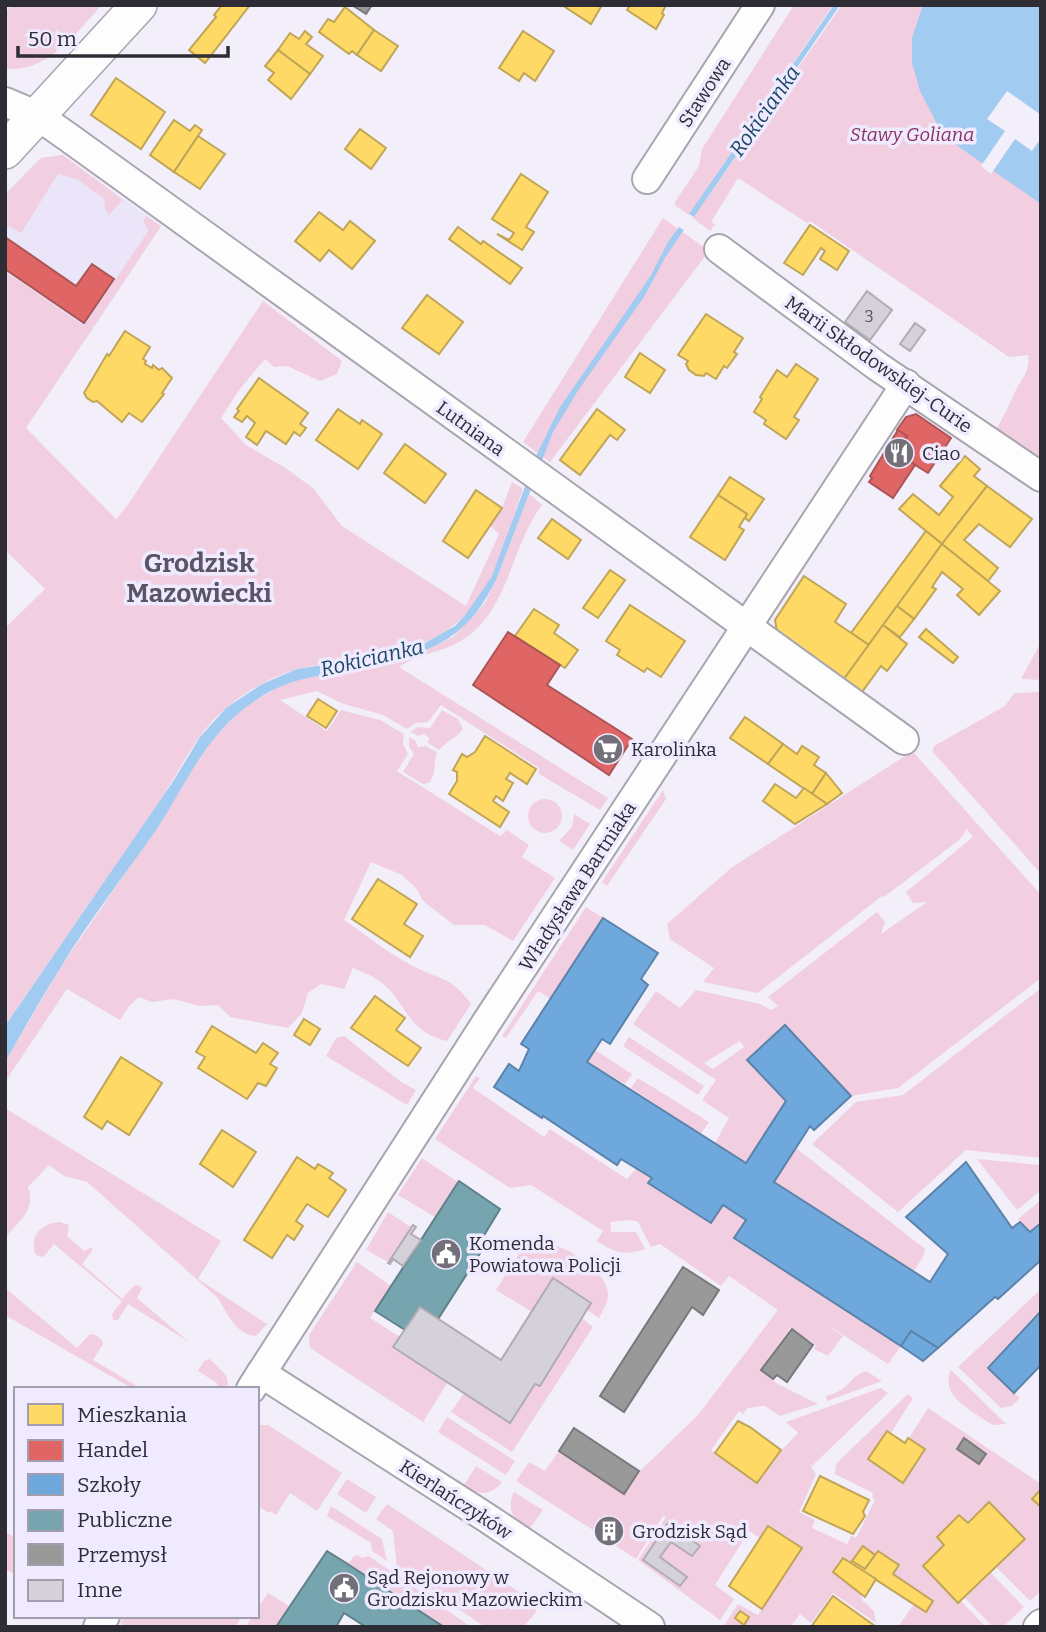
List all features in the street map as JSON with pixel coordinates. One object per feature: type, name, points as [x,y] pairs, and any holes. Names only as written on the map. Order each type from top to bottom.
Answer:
[{"type":"street","points":[[5,151],[139,5]]},
{"type":"street","name":"Stawowa","points":[[648,179],[760,5]]},
{"type":"street","name":"Lutniana","points":[[5,102],[38,116],[904,740]]},
{"type":"street","name":"Marii Skłodowskiej-Curie","points":[[719,249],[877,366],[1041,477]]},
{"type":"street","name":"Władysława Bartniaka","points":[[256,1381],[496,1009],[906,384]]},
{"type":"street","name":"Kierlańczyków","points":[[256,1381],[487,1518],[650,1627]]},
{"type":"shaded area","points":[[63,155],[161,226],[86,340],[5,282],[5,194],[40,158]]},
{"type":"green space","points":[[12,5],[102,5],[71,39],[48,58],[21,68],[5,69],[5,12]]},
{"type":"green space","points":[[794,5],[833,5],[689,215],[675,205],[675,202],[699,166],[702,149]]},
{"type":"green space","name":"Stawy Goliana","points":[[842,5],[1041,5],[1041,466],[995,431],[1026,372],[1028,355],[1009,357],[810,221],[807,223],[738,178],[711,222],[715,224],[710,231],[693,218]]},
{"type":"green space","points":[[63,155],[123,200],[109,215],[104,206],[105,199],[76,179],[58,174],[21,233],[9,226],[5,230],[5,195],[41,158]]},
{"type":"green space","points":[[146,216],[161,226],[26,428],[116,519],[263,301],[342,361],[337,374],[320,381],[287,366],[274,367],[265,359],[239,390],[221,418],[246,445],[313,488],[342,526],[466,606],[499,534],[490,526],[502,508],[512,482],[523,489],[499,559],[487,585],[466,614],[450,628],[432,639],[394,653],[285,673],[249,691],[214,719],[195,743],[155,808],[5,1026],[5,628],[45,589],[5,550],[5,271],[84,326],[149,230],[143,222]]},
{"type":"green space","points":[[663,218],[709,251],[550,462],[523,442]]},
{"type":"green space","points":[[529,494],[542,505],[531,522],[489,615],[476,630],[459,642],[399,667],[608,798],[600,810],[539,774],[539,768],[441,705],[428,722],[416,723],[407,729],[383,715],[341,703],[317,691],[280,700],[327,731],[341,710],[380,720],[404,734],[403,744],[408,754],[397,771],[500,836],[507,830],[529,845],[522,857],[555,878],[513,941],[485,925],[454,925],[423,901],[416,888],[402,875],[371,862],[344,920],[395,956],[451,983],[464,995],[471,1004],[447,1041],[422,1030],[388,988],[375,978],[353,968],[344,989],[321,984],[308,993],[302,1013],[288,1028],[230,1017],[218,1005],[199,1006],[174,999],[152,1002],[139,997],[120,1020],[67,989],[5,1082],[5,1062],[60,968],[157,827],[211,740],[243,708],[285,683],[319,674],[358,670],[419,654],[453,637],[485,603]]},
{"type":"green space","points":[[1041,642],[1041,680],[1021,679]]},
{"type":"green space","points":[[1041,692],[1041,874],[933,752],[934,746],[1005,706],[1014,693]]},
{"type":"green space","points":[[442,710],[458,719],[463,729],[439,750],[428,743],[429,738],[424,734],[418,736],[410,732],[418,727],[430,728]]},
{"type":"green space","points":[[409,737],[415,740],[418,747],[425,746],[437,752],[433,776],[429,783],[423,784],[403,772],[414,754],[409,747]]},
{"type":"green space","points":[[914,753],[1041,895],[1041,978],[898,1088],[851,1096],[784,1025],[747,1059],[786,1101],[746,1162],[715,1143],[729,1118],[702,1100],[716,1080],[633,1024],[656,991],[680,1008],[696,990],[760,1004],[771,1010],[778,1006],[768,997],[877,912],[885,922],[881,934],[927,902],[913,903],[906,892],[973,837],[967,829],[959,840],[758,993],[703,982],[714,968],[670,939],[667,924],[731,868],[905,756]],"holes":[[[740,1041],[744,1047],[713,1069],[704,1063]]]},
{"type":"green space","points":[[663,790],[666,799],[607,886],[602,882]]},
{"type":"green space","points":[[545,799],[557,804],[562,816],[557,828],[545,833],[533,828],[528,816],[533,804]]},
{"type":"green space","points":[[574,814],[590,824],[573,850],[559,841],[572,827]]},
{"type":"green space","points":[[586,907],[603,918],[551,999],[538,991],[506,1038],[502,1036]]},
{"type":"green space","points":[[1041,988],[1041,1158],[966,1150],[898,1212],[812,1144],[856,1102],[903,1095]]},
{"type":"green space","points":[[344,1036],[401,1082],[416,1090],[407,1105],[326,1056],[336,1038]]},
{"type":"green space","points":[[629,1037],[704,1086],[698,1095],[623,1046]]},
{"type":"green space","points":[[595,1050],[632,1074],[625,1084],[587,1062]]},
{"type":"green space","points":[[476,1076],[480,1078],[473,1088],[544,1137],[550,1129],[627,1179],[636,1169],[651,1178],[648,1184],[711,1223],[723,1205],[745,1220],[734,1238],[901,1346],[888,1364],[823,1322],[843,1336],[828,1356],[814,1349],[816,1345],[791,1327],[760,1370],[778,1384],[818,1404],[780,1416],[765,1406],[748,1408],[743,1414],[739,1411],[711,1450],[757,1484],[798,1433],[786,1422],[881,1388],[888,1393],[811,1467],[816,1474],[799,1512],[815,1520],[812,1528],[847,1544],[851,1536],[856,1538],[875,1500],[873,1493],[835,1474],[836,1464],[908,1394],[913,1398],[891,1433],[886,1430],[868,1459],[904,1483],[926,1449],[909,1438],[928,1408],[1041,1484],[1041,1591],[1030,1601],[996,1567],[1026,1538],[989,1502],[967,1522],[959,1515],[937,1537],[944,1545],[923,1566],[958,1603],[961,1601],[986,1627],[898,1627],[914,1604],[926,1612],[933,1601],[894,1574],[899,1565],[878,1551],[874,1555],[863,1546],[850,1562],[843,1558],[834,1572],[861,1594],[862,1600],[874,1611],[876,1623],[833,1593],[811,1623],[800,1614],[790,1627],[729,1627],[725,1624],[738,1604],[758,1615],[801,1548],[769,1526],[760,1538],[749,1531],[715,1585],[734,1599],[720,1620],[638,1560],[666,1517],[663,1516],[636,1559],[616,1546],[624,1534],[601,1518],[593,1530],[516,1481],[529,1462],[545,1471],[559,1451],[624,1494],[640,1471],[698,1415],[778,1310],[729,1276],[721,1286],[660,1244],[651,1247],[638,1222],[610,1222],[611,1232],[636,1232],[645,1249],[626,1253],[609,1248],[597,1241],[603,1231],[531,1185],[510,1188],[435,1139]]},
{"type":"green space","points":[[638,1078],[709,1122],[701,1134],[631,1088]]},
{"type":"green space","points":[[5,1108],[221,1241],[198,1279],[267,1324],[256,1336],[243,1332],[233,1322],[218,1298],[87,1182],[64,1176],[49,1165],[28,1187],[28,1209],[5,1238]]},
{"type":"green space","points":[[796,1148],[925,1249],[914,1271],[774,1182]]},
{"type":"green space","points":[[422,1158],[458,1182],[435,1217],[398,1195]]},
{"type":"green space","points":[[977,1159],[1041,1165],[1041,1190],[1017,1210]]},
{"type":"green space","points":[[1041,1200],[1041,1222],[1030,1232],[1018,1219]]},
{"type":"green space","points":[[388,1212],[411,1227],[388,1262],[366,1250]]},
{"type":"green space","points":[[60,1222],[69,1225],[67,1236],[84,1251],[92,1247],[82,1264],[122,1299],[138,1285],[142,1288],[137,1298],[189,1342],[128,1304],[118,1320],[113,1320],[112,1314],[122,1301],[54,1244],[43,1257],[36,1255],[35,1236],[42,1228]]},
{"type":"green space","points":[[537,1242],[569,1251],[599,1275],[608,1296],[599,1318],[587,1310],[591,1303],[532,1312],[496,1290],[519,1254]]},
{"type":"green space","points":[[357,1262],[391,1286],[370,1318],[400,1337],[394,1347],[447,1383],[423,1422],[310,1348],[309,1335]]},
{"type":"green space","points":[[5,1288],[77,1348],[89,1335],[94,1334],[103,1344],[93,1360],[139,1387],[130,1387],[5,1315]]},
{"type":"green space","points":[[1040,1290],[1041,1311],[988,1368],[1020,1398],[1012,1406],[1001,1408],[958,1367]]},
{"type":"green space","points":[[582,1318],[593,1327],[512,1452],[451,1412],[464,1393],[510,1423],[535,1384],[540,1386]]},
{"type":"green space","points":[[210,1359],[226,1375],[226,1387],[218,1387],[217,1383],[198,1371],[204,1361]]},
{"type":"green space","points":[[951,1370],[1006,1424],[989,1423],[959,1401],[949,1387]]},
{"type":"green space","points":[[866,1371],[882,1381],[827,1401],[826,1396],[845,1387]]},
{"type":"green space","points":[[447,1417],[515,1461],[506,1475],[438,1432]]},
{"type":"green space","points":[[259,1425],[268,1425],[342,1473],[317,1511],[290,1493],[276,1515],[270,1511],[269,1513],[259,1507]]},
{"type":"green space","points":[[476,1466],[502,1482],[494,1490],[484,1493],[463,1487]]},
{"type":"green space","points":[[347,1479],[376,1497],[366,1513],[337,1494]]},
{"type":"green space","points":[[514,1492],[543,1510],[528,1531],[519,1523],[511,1509]]},
{"type":"green space","points":[[387,1504],[525,1596],[537,1611],[523,1627],[485,1627],[397,1567],[393,1531],[376,1519]]},
{"type":"green space","points":[[331,1506],[382,1539],[387,1561],[372,1551],[371,1543],[327,1516]]},
{"type":"green space","points":[[5,1532],[14,1537],[14,1574],[5,1569]]},
{"type":"green space","points":[[358,1555],[362,1558],[369,1556],[471,1627],[445,1627],[344,1561],[350,1562]]},
{"type":"green space","points":[[991,1573],[1024,1607],[1003,1627],[993,1627],[965,1598]]},
{"type":"green space","points":[[268,1593],[289,1606],[276,1627],[246,1627],[251,1618],[259,1618],[259,1606]]},
{"type":"green space","points":[[124,1618],[241,1618],[235,1627],[125,1627],[120,1623]]},
{"type":"water","name":"Rokicianka","points":[[834,5],[840,5],[694,217],[689,214]]},
{"type":"water","name":"Stawy Goliana","points":[[923,5],[1041,5],[1041,204],[959,147],[937,124],[920,91],[912,63],[912,38]]},
{"type":"water","name":"Rokicianka","points":[[679,227],[684,230],[666,256],[644,297],[579,389],[553,432],[496,580],[477,612],[454,634],[427,650],[369,668],[286,684],[244,708],[228,723],[202,755],[156,830],[70,952],[5,1062],[5,1026],[172,783],[200,737],[226,708],[262,684],[297,669],[369,658],[425,643],[455,626],[466,614],[492,576],[537,454],[560,407],[651,275]]},
{"type":"pier","points":[[1007,91],[1041,115],[1041,138],[1032,151],[1015,139],[991,174],[981,166],[1005,131],[987,119]]},
{"type":"building: Mieszkania","points":[[222,5],[250,5],[205,63],[189,50],[216,17],[214,15]]},
{"type":"building: Mieszkania","points":[[562,5],[602,5],[591,24]]},
{"type":"building: Mieszkania","points":[[630,5],[666,5],[656,29],[627,10]]},
{"type":"building: Mieszkania","points":[[345,7],[374,30],[357,55],[352,51],[349,54],[319,32],[328,19],[334,22]]},
{"type":"building: Mieszkania","points":[[374,30],[398,46],[381,71],[357,55]]},
{"type":"building: Mieszkania","points":[[305,31],[312,37],[306,44],[323,56],[310,74],[278,50],[290,33],[299,39]]},
{"type":"building: Mieszkania","points":[[523,31],[554,51],[535,81],[524,73],[519,81],[499,68]]},
{"type":"building: Mieszkania","points":[[278,50],[310,74],[291,99],[268,80],[274,73],[265,66]]},
{"type":"building: Mieszkania","points":[[116,78],[165,112],[141,149],[91,115]]},
{"type":"building: Mieszkania","points":[[174,120],[190,131],[195,125],[202,130],[174,172],[150,155]]},
{"type":"building: Mieszkania","points":[[360,129],[386,148],[371,169],[345,149]]},
{"type":"building: Mieszkania","points":[[198,136],[225,154],[200,189],[174,172]]},
{"type":"building: Mieszkania","points":[[521,174],[548,192],[526,227],[534,232],[522,250],[497,234],[509,240],[514,233],[492,219]]},
{"type":"building: Mieszkania","points":[[319,212],[343,230],[350,221],[375,241],[352,269],[329,250],[320,261],[295,241]]},
{"type":"building: Mieszkania","points":[[810,225],[849,251],[837,270],[820,259],[825,251],[821,248],[803,275],[784,263]]},
{"type":"building: Mieszkania","points":[[458,227],[522,268],[510,284],[449,239]]},
{"type":"building: Mieszkania","points":[[427,295],[463,322],[439,354],[402,328]]},
{"type":"building: Mieszkania","points":[[706,314],[743,338],[734,352],[737,354],[727,368],[724,366],[716,379],[706,373],[704,376],[696,375],[689,370],[686,364],[688,361],[678,355]]},
{"type":"building: Mieszkania","points":[[125,331],[150,347],[143,359],[145,364],[152,368],[153,365],[159,370],[162,368],[172,378],[162,393],[164,394],[142,422],[129,413],[122,422],[97,401],[93,402],[87,398],[84,393],[107,354],[109,356]]},
{"type":"building: Mieszkania","points":[[640,353],[665,370],[650,393],[625,377]]},
{"type":"building: Mieszkania","points":[[796,364],[818,379],[794,417],[799,420],[786,439],[764,424],[766,420],[754,412],[777,370],[787,377]]},
{"type":"building: Mieszkania","points":[[259,378],[308,413],[300,424],[306,428],[300,436],[294,432],[286,444],[266,431],[257,445],[246,437],[255,423],[247,416],[242,422],[234,417]]},
{"type":"building: Mieszkania","points":[[338,409],[360,424],[362,420],[382,434],[358,469],[316,440]]},
{"type":"building: Mieszkania","points":[[597,409],[625,430],[617,440],[610,435],[580,475],[560,460]]},
{"type":"building: Mieszkania","points":[[405,444],[446,474],[425,503],[384,473]]},
{"type":"building: Mieszkania","points":[[965,456],[980,469],[974,476],[987,486],[942,544],[899,509],[913,494],[939,515],[953,497],[940,486]]},
{"type":"building: Mieszkania","points":[[730,477],[764,499],[749,521],[745,518],[747,514],[718,495]]},
{"type":"building: Mieszkania","points":[[987,486],[1032,519],[1010,547],[979,524],[964,540],[998,568],[988,581],[942,544]]},
{"type":"building: Mieszkania","points":[[476,490],[502,508],[468,558],[443,541]]},
{"type":"building: Mieszkania","points":[[718,495],[747,514],[739,527],[744,530],[725,560],[690,537]]},
{"type":"building: Mieszkania","points":[[552,519],[581,540],[568,559],[538,538]]},
{"type":"building: Mieszkania","points":[[926,531],[942,544],[869,645],[851,633]]},
{"type":"building: Mieszkania","points":[[942,544],[1000,591],[979,615],[957,595],[963,589],[942,572],[932,587],[936,589],[914,619],[897,606]]},
{"type":"building: Mieszkania","points":[[610,570],[625,580],[598,618],[583,608]]},
{"type":"building: Mieszkania","points":[[804,576],[846,604],[835,622],[869,645],[844,679],[777,632],[775,620]]},
{"type":"building: Mieszkania","points":[[630,605],[685,641],[661,677],[647,668],[644,672],[617,655],[620,650],[606,641]]},
{"type":"building: Mieszkania","points":[[897,606],[914,619],[900,637],[883,625]]},
{"type":"building: Mieszkania","points":[[534,609],[559,625],[554,633],[578,650],[565,668],[515,636]]},
{"type":"building: Mieszkania","points":[[883,625],[907,644],[887,671],[881,666],[862,692],[844,679]]},
{"type":"building: Mieszkania","points":[[926,629],[958,657],[953,663],[919,637]]},
{"type":"building: Mieszkania","points":[[318,699],[337,711],[326,728],[307,716]]},
{"type":"building: Mieszkania","points":[[745,717],[783,744],[768,764],[730,738]]},
{"type":"building: Mieszkania","points":[[485,736],[536,769],[527,784],[510,773],[506,779],[513,783],[503,801],[496,796],[493,801],[509,812],[500,827],[449,794],[457,781],[457,772],[453,770],[462,754],[467,757],[475,752]]},
{"type":"building: Mieszkania","points":[[783,744],[797,754],[802,746],[819,757],[814,765],[826,773],[812,794],[768,764]]},
{"type":"building: Mieszkania","points":[[826,773],[842,793],[827,804],[812,794]]},
{"type":"building: Mieszkania","points":[[775,784],[796,798],[804,788],[827,804],[795,824],[763,801]]},
{"type":"building: Mieszkania","points":[[378,879],[417,904],[404,924],[423,936],[410,957],[352,919]]},
{"type":"building: Mieszkania","points":[[375,996],[405,1018],[396,1030],[421,1048],[408,1066],[351,1028]]},
{"type":"building: Mieszkania","points":[[304,1019],[320,1029],[310,1045],[294,1035]]},
{"type":"building: Mieszkania","points":[[212,1026],[256,1053],[263,1043],[278,1053],[270,1064],[277,1068],[266,1086],[258,1083],[247,1099],[198,1068],[205,1057],[196,1052]]},
{"type":"building: Mieszkania","points":[[121,1057],[162,1083],[129,1135],[107,1121],[102,1129],[84,1117]]},
{"type":"building: Mieszkania","points":[[222,1130],[256,1152],[233,1187],[200,1164]]},
{"type":"building: Mieszkania","points":[[297,1157],[315,1169],[318,1164],[333,1173],[329,1178],[346,1190],[328,1217],[307,1204],[296,1221],[303,1226],[294,1240],[287,1235],[272,1258],[244,1240]]},
{"type":"building: Mieszkania","points":[[738,1421],[781,1450],[757,1483],[715,1453]]},
{"type":"building: Mieszkania","points":[[887,1431],[905,1443],[908,1438],[925,1449],[903,1483],[868,1459]]},
{"type":"building: Mieszkania","points":[[820,1476],[869,1500],[863,1512],[865,1516],[853,1534],[803,1511]]},
{"type":"building: Mieszkania","points":[[1041,1489],[1041,1507],[1032,1499]]},
{"type":"building: Mieszkania","points":[[989,1502],[1025,1539],[958,1603],[923,1566],[944,1545],[937,1537],[959,1515],[968,1523]]},
{"type":"building: Mieszkania","points":[[768,1526],[802,1548],[762,1609],[729,1586]]},
{"type":"building: Mieszkania","points":[[863,1546],[875,1555],[865,1569],[852,1561]]},
{"type":"building: Mieszkania","points":[[878,1551],[899,1565],[893,1574],[933,1601],[926,1612],[850,1563],[852,1561],[865,1569]]},
{"type":"building: Mieszkania","points":[[843,1558],[876,1579],[865,1597],[833,1572]]},
{"type":"building: Mieszkania","points":[[833,1596],[875,1626],[811,1627]]},
{"type":"building: Mieszkania","points":[[740,1611],[749,1617],[744,1625],[735,1618]]},
{"type":"building: Handel","points":[[5,237],[76,286],[92,264],[114,279],[84,323],[5,269]]},
{"type":"building: Handel","points":[[916,414],[951,438],[928,473],[907,460],[911,454],[901,447],[907,436],[897,430],[906,417]]},
{"type":"building: Handel","points":[[898,430],[907,436],[901,447],[911,454],[907,460],[915,465],[893,498],[869,482]]},
{"type":"building: Handel","points":[[508,632],[560,665],[547,685],[632,739],[609,775],[473,685]]},
{"type":"building: Szkoły","points":[[603,918],[658,953],[641,979],[648,985],[610,1044],[602,1039],[587,1062],[746,1163],[786,1101],[747,1060],[785,1025],[851,1096],[814,1130],[810,1126],[774,1182],[930,1282],[948,1254],[906,1217],[966,1162],[1012,1228],[1020,1222],[1030,1232],[1041,1223],[1041,1260],[938,1348],[911,1331],[901,1346],[734,1238],[746,1220],[723,1205],[711,1223],[648,1183],[652,1178],[621,1159],[617,1165],[494,1087],[509,1064],[519,1071],[529,1049],[521,1044]]},
{"type":"building: Szkoły","points":[[1041,1311],[1041,1365],[1014,1393],[988,1368]]},
{"type":"building: Szkoły","points":[[911,1331],[938,1348],[923,1361],[901,1346]]},
{"type":"building: Publiczne","name":"Komenda Powiatowa Policji","points":[[459,1181],[500,1209],[483,1237],[488,1241],[438,1319],[420,1307],[405,1330],[375,1311]]},
{"type":"building: Publiczne","name":"Sąd Rejonowy w Grodzisku Mazowieckim","points":[[327,1551],[444,1627],[366,1627],[344,1613],[336,1627],[276,1627]]},
{"type":"building: Przemysł","points":[[352,5],[372,5],[366,14]]},
{"type":"building: Przemysł","points":[[683,1267],[719,1290],[703,1315],[692,1307],[624,1412],[600,1396]]},
{"type":"building: Przemysł","points":[[792,1329],[813,1345],[787,1382],[777,1375],[773,1379],[761,1370]]},
{"type":"building: Przemysł","points":[[574,1428],[639,1471],[624,1494],[559,1451]]},
{"type":"building: Przemysł","points":[[964,1438],[986,1454],[979,1464],[957,1449]]},
{"type":"building: Inne","points":[[867,291],[892,310],[870,340],[845,322]]},
{"type":"building: Inne","points":[[915,323],[925,330],[910,351],[900,344]]},
{"type":"building: Inne","points":[[413,1225],[416,1227],[411,1234],[421,1240],[403,1266],[393,1259],[388,1263]]},
{"type":"building: Inne","points":[[553,1278],[591,1303],[540,1386],[535,1384],[510,1423],[393,1347],[420,1307],[501,1360]]},
{"type":"building: Inne","name":"Grodzisk Sąd","points":[[601,1519],[622,1534],[616,1543],[595,1529]]},
{"type":"building: Inne","points":[[668,1523],[700,1546],[692,1556],[671,1542],[660,1557],[687,1577],[680,1586],[643,1560]]},
{"type":"place","name":"Ciao","points":[[899,453]]},
{"type":"place","name":"Karolinka","points":[[608,749]]},
{"type":"place","name":"Komenda Powiatowa Policji","points":[[446,1254]]},
{"type":"place","name":"Grodzisk Sąd","points":[[609,1531]]},
{"type":"place","name":"Sąd Rejonowy w Grodzisku Mazowieckim","points":[[344,1588]]},
{"type":"district","name":"Grodzisk Mazowiecki","points":[[199,578]]}]
